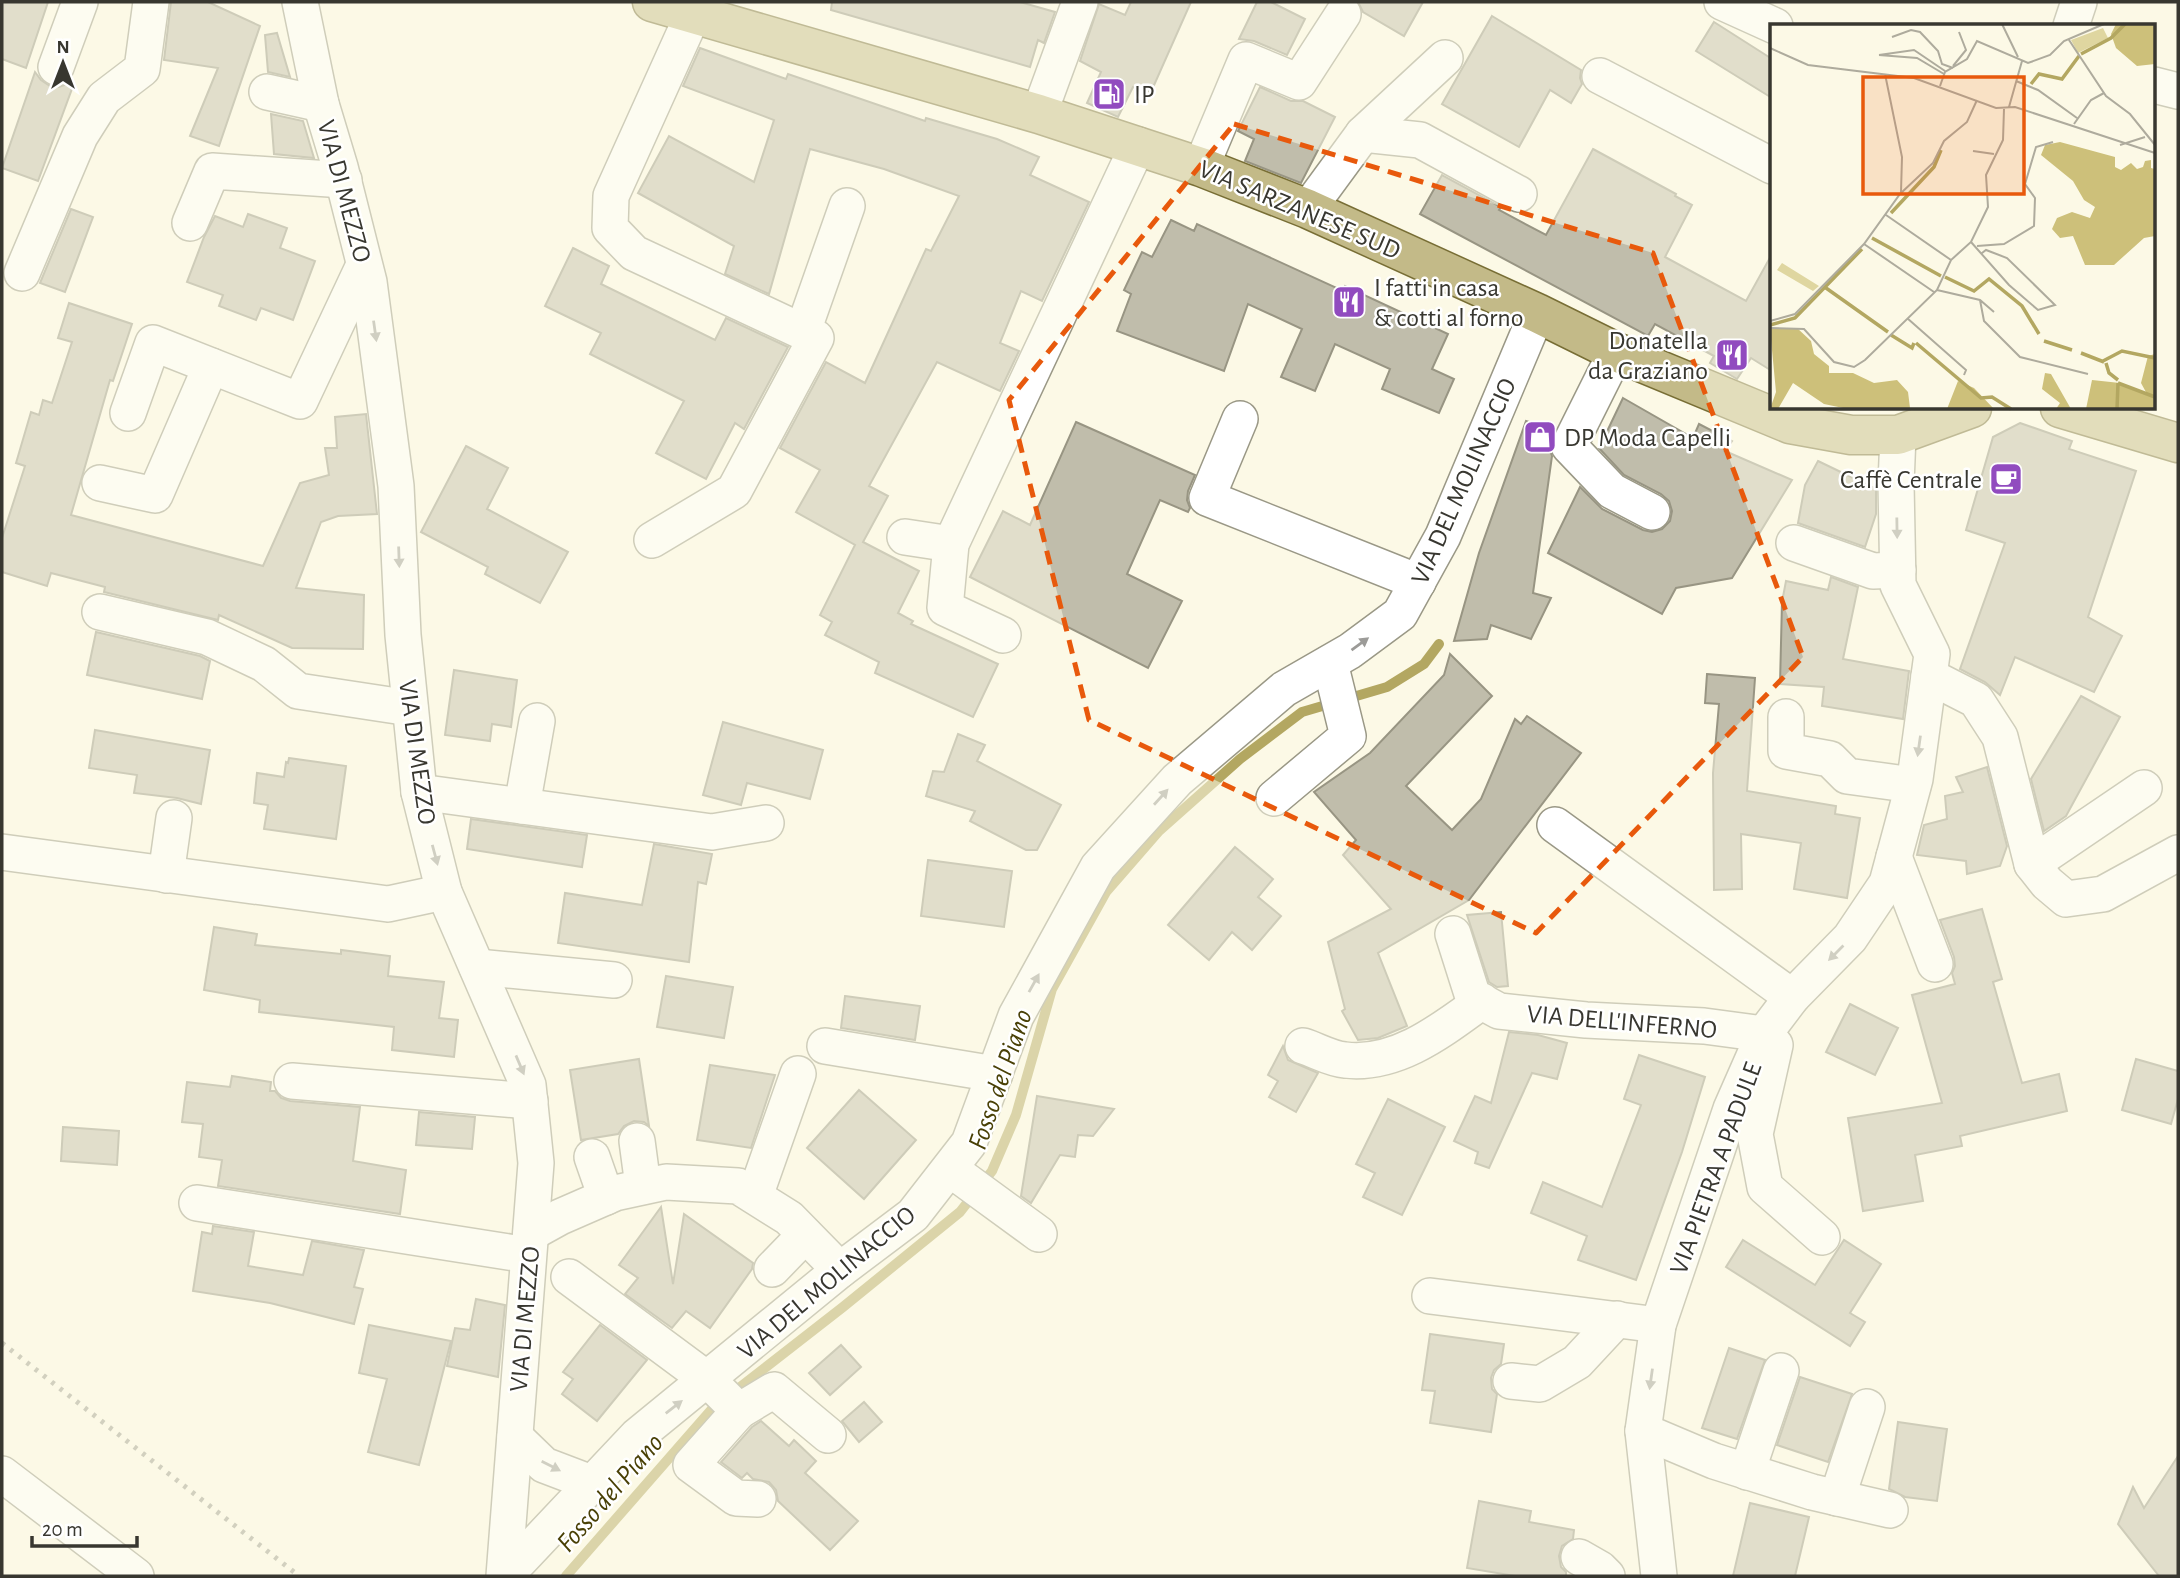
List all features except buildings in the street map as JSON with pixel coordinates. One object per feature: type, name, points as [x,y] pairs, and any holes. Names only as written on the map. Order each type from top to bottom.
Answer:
[{"type":"main road","name":"VIA SARZANESE SUD","points":[[652,2],[1040,114],[1202,167],[1308,209],[1537,313],[1616,352],[1790,424],[1851,435],[1898,435],[1967,410]]},
{"type":"main road","points":[[2067,410],[2178,443]]},
{"type":"street","points":[[55,67],[80,2]]},
{"type":"street","points":[[22,273],[80,136],[104,97],[142,69],[151,2]]},
{"type":"street","name":"VIA DI MEZZO","points":[[300,2],[321,104],[344,180],[369,282],[396,486],[403,635],[418,792],[444,892],[528,1085],[536,1163],[505,1576]]},
{"type":"street","points":[[1040,114],[1080,2]]},
{"type":"street","points":[[1722,2],[1771,24]]},
{"type":"street","points":[[2072,24],[2079,2]]},
{"type":"street","points":[[652,540],[734,491],[816,338],[634,253],[610,228],[611,196],[694,12]]},
{"type":"street","points":[[1202,167],[1246,60],[1299,82],[1343,14]]},
{"type":"street","points":[[1308,209],[1363,134],[1445,58]]},
{"type":"street","points":[[1600,76],[1770,165]]},
{"type":"street","points":[[267,92],[321,104]]},
{"type":"street","points":[[1363,134],[1420,140],[1519,194]]},
{"type":"street","points":[[1003,635],[945,608],[951,544],[1138,145]]},
{"type":"street","points":[[190,223],[212,171],[344,180]]},
{"type":"street","points":[[803,331],[847,206]]},
{"type":"street","points":[[128,413],[153,343],[300,401],[365,265]]},
{"type":"street","name":"VIA DEL MOLINACCIO","points":[[505,1576],[638,1436],[725,1396],[840,1270],[913,1215],[969,1183],[969,1143],[1016,1016],[1098,867],[1177,780],[1283,689],[1336,688],[1350,651],[1400,614],[1443,536],[1537,313]]},
{"type":"street","points":[[1616,352],[1570,446],[1612,491],[1652,512]]},
{"type":"street","points":[[100,483],[155,495],[211,366]]},
{"type":"street","points":[[1240,419],[1207,498],[1418,582]]},
{"type":"street","name":"VIA PIETRA A PADULE","points":[[1660,1576],[1643,1431],[1658,1325],[1731,1110],[1778,1016],[1850,938],[1887,883],[1913,785],[1932,654],[1898,585],[1898,435]]},
{"type":"street","points":[[905,537],[951,544]]},
{"type":"street","points":[[1794,543],[1873,571],[1898,570]]},
{"type":"street","points":[[100,612],[208,637],[264,664],[298,691],[410,708]]},
{"type":"street","points":[[1929,676],[1976,700],[2000,737],[2032,864],[2047,883],[2066,900],[2103,894],[2178,853]]},
{"type":"street","points":[[1274,798],[1348,736],[1336,688]]},
{"type":"street","points":[[1786,717],[1786,751],[1830,760],[1847,776],[1913,785]]},
{"type":"street","points":[[522,806],[537,721]]},
{"type":"street","points":[[2032,864],[2144,788]]},
{"type":"street","points":[[418,792],[712,832],[766,823]]},
{"type":"street","points":[[166,874],[174,818]]},
{"type":"street","points":[[1555,825],[1778,1016],[1773,1060],[1755,1134],[1765,1187],[1822,1237]]},
{"type":"street","points":[[2,852],[388,904],[444,892]]},
{"type":"street","points":[[1894,857],[1935,964]]},
{"type":"street","points":[[1453,934],[1473,997],[1482,1001]]},
{"type":"street","points":[[477,967],[614,980]]},
{"type":"street","points":[[1303,1046],[1344,1060],[1388,1058],[1439,1032],[1482,1001]]},
{"type":"street","name":"VIA DELL'INFERNO","points":[[1482,1001],[1499,1010],[1536,1015],[1704,1026],[1778,1016]]},
{"type":"street","points":[[825,1046],[995,1074]]},
{"type":"street","points":[[755,1196],[798,1074]]},
{"type":"street","points":[[292,1080],[530,1101]]},
{"type":"street","points":[[637,1141],[643,1186]]},
{"type":"street","points":[[592,1157],[606,1197]]},
{"type":"street","points":[[197,1203],[529,1244],[560,1217],[606,1197],[643,1186],[666,1182],[713,1199],[738,1186],[789,1218],[840,1270]]},
{"type":"street","points":[[969,1183],[1040,1234]]},
{"type":"street","points":[[772,1269],[805,1235]]},
{"type":"street","points":[[569,1277],[725,1396],[774,1390],[828,1435]]},
{"type":"street","points":[[1430,1296],[1658,1325]]},
{"type":"street","points":[[1511,1381],[1540,1384],[1577,1362],[1617,1320]]},
{"type":"street","points":[[1747,1472],[1780,1371]]},
{"type":"street","points":[[725,1396],[691,1465],[736,1498],[758,1499]]},
{"type":"street","points":[[1837,1498],[1867,1407]]},
{"type":"street","points":[[1643,1431],[1747,1472],[1890,1510]]},
{"type":"street","points":[[515,1437],[544,1465],[594,1484]]},
{"type":"street","points":[[2,1474],[136,1576]]},
{"type":"highlighted area","points":[[1234,124],[1653,253],[1803,657],[1536,933],[1089,720],[1009,400]]},
{"type":"waterway","name":"Fosso del Piano","points":[[566,1576],[712,1409],[960,1212],[992,1171],[1016,1115],[1052,989],[1106,892],[1159,831],[1240,759],[1302,712],[1387,687],[1424,664],[1439,644]]},
{"type":"railway","points":[[2,1343],[299,1576]]},
{"type":"place","name":"IP","points":[[1109,94]]},
{"type":"place","name":"I fatti in casa & cotti al forno","points":[[1349,302]]},
{"type":"place","name":"Donatella da Graziano","points":[[1732,355]]},
{"type":"place","name":"DP Moda Capelli","points":[[1540,437]]},
{"type":"place","name":"Caffè Centrale","points":[[2006,479]]}]
